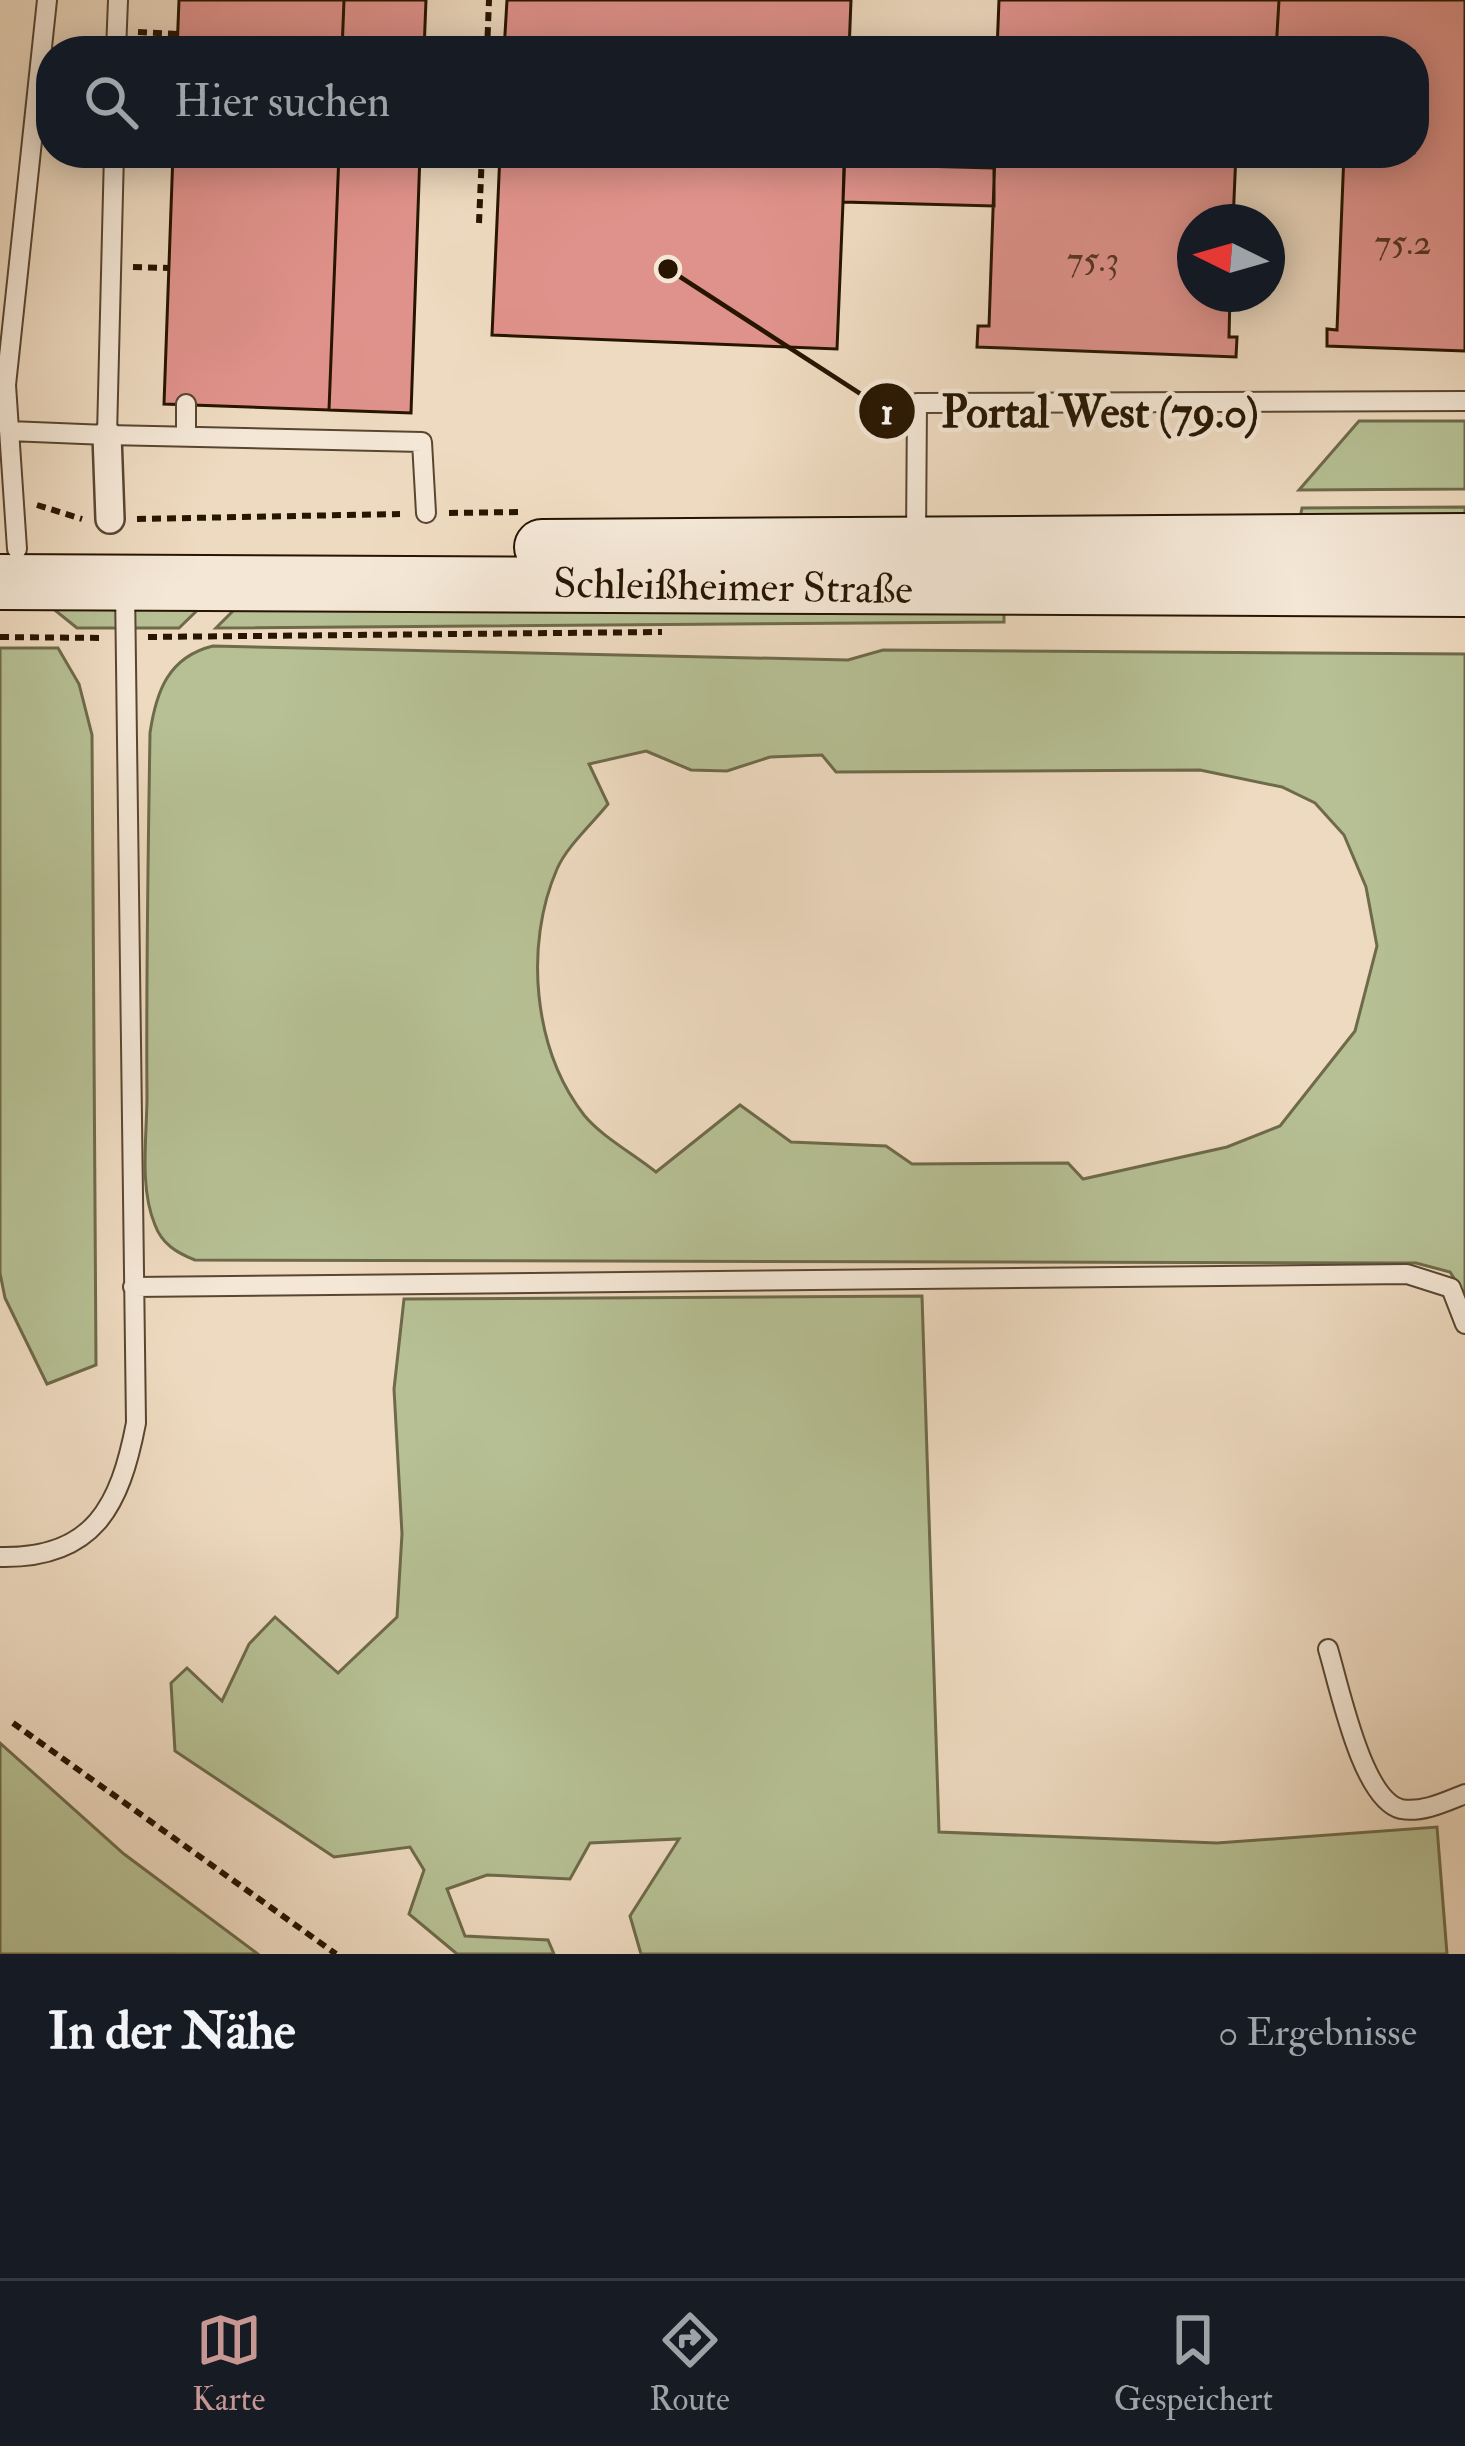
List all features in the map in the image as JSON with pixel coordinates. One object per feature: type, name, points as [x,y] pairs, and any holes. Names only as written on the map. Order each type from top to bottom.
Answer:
[{"type":"main road","name":"Schleißheimer Straße","points":[[6,560],[916,544],[1465,541]]},
{"type":"main road","name":"Schleißheimer Straße","points":[[6,560],[125,581],[1465,590]]},
{"type":"street","points":[[107,435],[110,519]]},
{"type":"lane","points":[[43,36],[47,0]]},
{"type":"lane","points":[[116,36],[118,0]]},
{"type":"lane","points":[[6,560],[6,385],[36,103]]},
{"type":"lane","points":[[107,435],[114,168]]},
{"type":"lane","points":[[916,544],[917,403],[1465,401]]},
{"type":"lane","points":[[186,404],[186,436]]},
{"type":"lane","points":[[9,431],[422,442],[426,513]]},
{"type":"lane","points":[[0,1557],[26,1557],[72,1545],[104,1519],[126,1472],[136,1423],[125,581]]},
{"type":"lane","points":[[133,1287],[1407,1274],[1451,1288],[1465,1324]]},
{"type":"lane","points":[[1328,1649],[1369,1778],[1382,1800],[1399,1809],[1421,1809],[1465,1794]]},
{"type":"path","points":[[488,36],[489,0]]},
{"type":"path","points":[[160,36],[178,34]]},
{"type":"path","points":[[479,223],[481,168]]},
{"type":"path","points":[[0,637],[666,632]]},
{"type":"path","points":[[13,1723],[336,1954]]},
{"type":"green space","points":[[1359,421],[1465,421],[1465,489],[1299,490]]},
{"type":"green space","points":[[1465,507],[1465,515],[1300,518],[1302,508]]},
{"type":"green space","points":[[211,597],[179,628],[77,628],[41,599]]},
{"type":"green space","points":[[238,606],[1004,610],[1004,622],[216,628]]},
{"type":"green space","points":[[213,646],[848,660],[883,650],[1465,654],[1465,1295],[1450,1272],[1416,1263],[195,1260],[182,1254],[158,1232],[145,1178],[150,733],[167,678],[198,651]],"holes":[[[646,751],[691,770],[727,771],[770,757],[822,755],[836,772],[1200,770],[1282,787],[1315,803],[1344,835],[1366,887],[1377,946],[1355,1031],[1280,1126],[1227,1147],[1083,1179],[1068,1163],[912,1164],[886,1146],[791,1142],[740,1105],[656,1172],[591,1123],[567,1089],[544,1028],[539,996],[540,930],[561,860],[608,804],[589,764]]]},
{"type":"green space","points":[[0,648],[58,648],[79,684],[92,735],[96,1365],[47,1384],[5,1298],[0,1273]]},
{"type":"green space","points":[[922,1296],[939,1832],[1217,1843],[1437,1827],[1447,1954],[641,1954],[630,1916],[679,1839],[590,1843],[570,1879],[487,1875],[447,1889],[465,1936],[548,1940],[554,1954],[457,1954],[409,1914],[424,1870],[410,1847],[334,1857],[175,1751],[171,1683],[187,1668],[222,1701],[249,1644],[275,1617],[338,1673],[397,1617],[402,1534],[394,1389],[404,1299]]},
{"type":"green space","points":[[0,1743],[124,1854],[258,1954],[0,1954]]},
{"type":"building","points":[[179,0],[344,0],[343,36],[178,36]]},
{"type":"building","points":[[344,0],[426,0],[425,36],[343,36]]},
{"type":"building","points":[[507,0],[851,0],[850,36],[505,36]]},
{"type":"building","points":[[999,0],[1279,0],[1277,36],[998,36]]},
{"type":"building","points":[[1279,0],[1465,0],[1465,351],[1327,346],[1327,329],[1337,330],[1343,168],[1429,168],[1429,36],[1277,36]]},
{"type":"building","points":[[172,168],[338,168],[329,410],[164,404]]},
{"type":"building","points":[[338,168],[419,168],[411,413],[329,410]]},
{"type":"building","points":[[499,168],[844,168],[837,349],[492,335]]},
{"type":"building","points":[[844,168],[994,168],[994,206],[843,202]]},
{"type":"building","points":[[994,168],[1235,168],[1234,204],[1177,204],[1177,312],[1230,312],[1229,337],[1237,337],[1236,357],[977,347],[978,326],[989,326]]},
{"type":"place","name":"Portal West (79.0)","points":[[668,269]]}]
